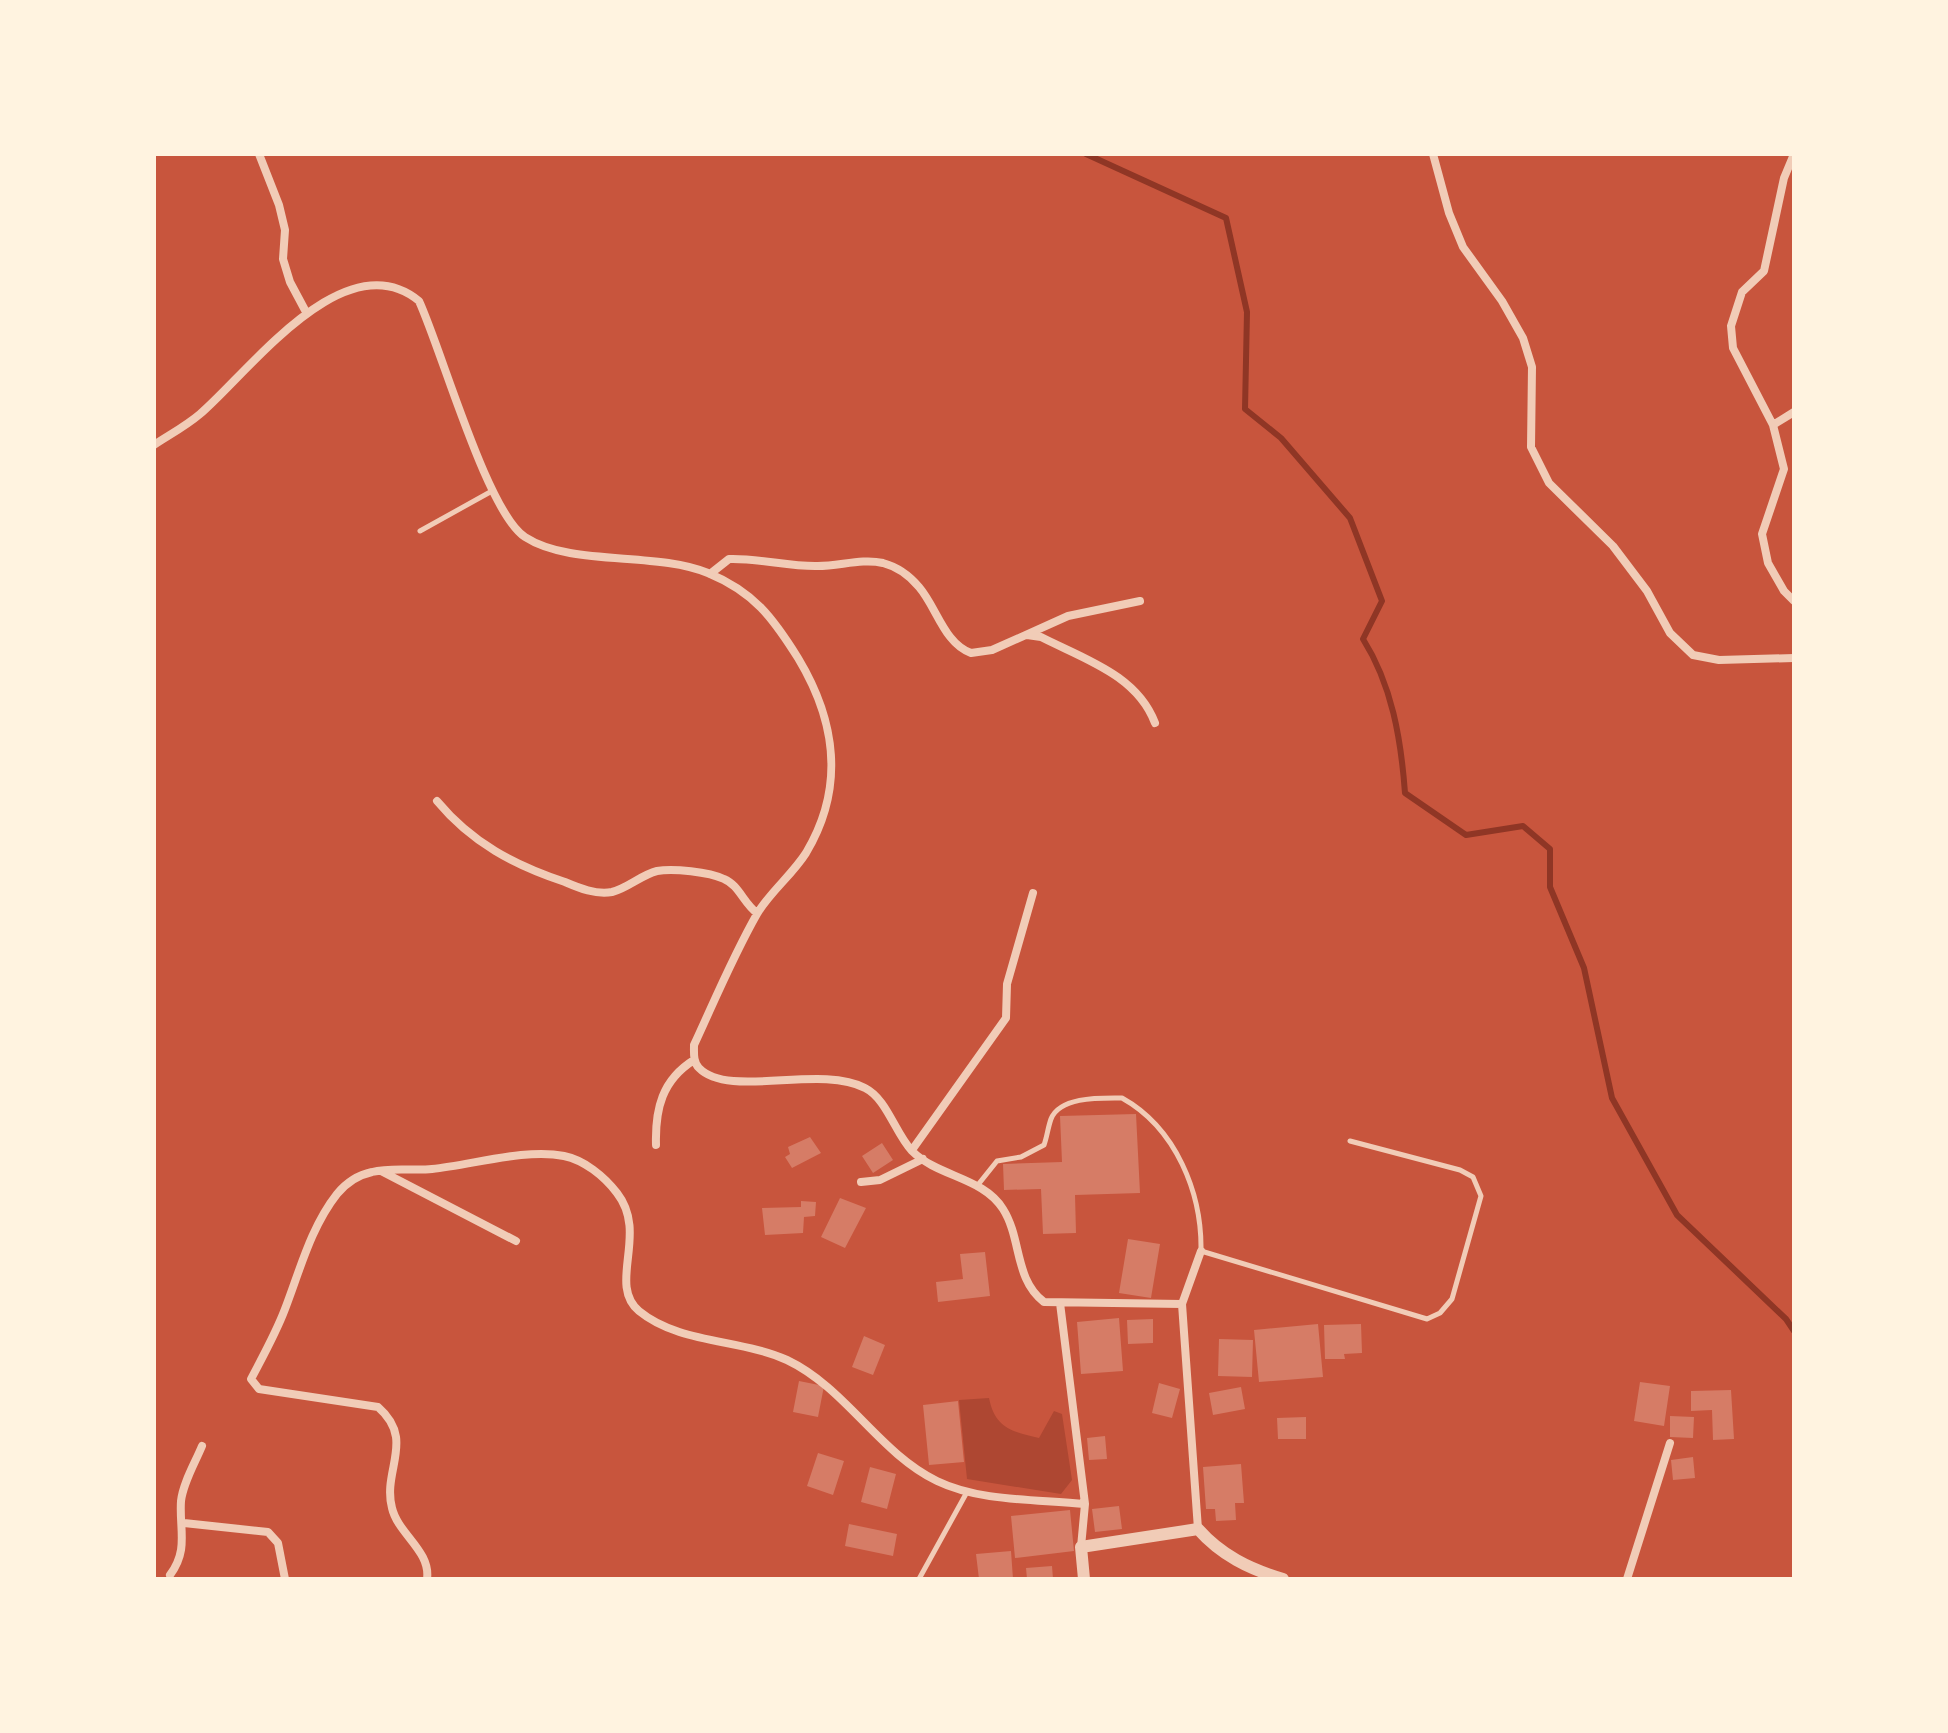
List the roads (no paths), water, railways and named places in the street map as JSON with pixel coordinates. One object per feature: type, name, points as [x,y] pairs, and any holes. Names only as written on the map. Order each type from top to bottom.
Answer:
[{"type":"street","points":[[259,154],[279,205],[285,230],[283,259],[290,282],[306,312]]},
{"type":"street","points":[[1433,154],[1449,213],[1463,247],[1502,301],[1523,338],[1532,367],[1531,447],[1549,483],[1613,546],[1647,591],[1670,633],[1693,655],[1719,660],[1794,658]]},
{"type":"street","points":[[1794,154],[1784,178],[1764,271],[1742,292],[1731,326],[1733,348],[1773,425],[1784,469],[1762,534],[1768,563],[1784,591],[1794,601]]},
{"type":"street","points":[[154,445],[199,415],[306,312],[354,290],[381,285],[405,290],[419,301],[492,491],[509,522],[525,537],[546,546],[685,565],[752,596],[778,626],[803,666],[819,704],[834,758],[821,820],[805,854],[757,913],[694,1045],[694,1060],[710,1075],[725,1079],[764,1081],[807,1077],[849,1080],[869,1090],[912,1150],[993,1197],[1004,1211],[1026,1282],[1034,1295],[1044,1302],[1182,1304]]},
{"type":"street","points":[[1773,425],[1794,412]]},
{"type":"street","points":[[710,574],[715,566],[729,559],[819,567],[879,562],[901,570],[934,607],[951,638],[963,650],[979,654],[1068,616],[1140,601]]},
{"type":"street","points":[[1026,635],[1041,637],[1130,683],[1149,706],[1155,723]]},
{"type":"street","points":[[437,801],[484,846],[518,865],[579,887],[613,892],[658,871],[720,877],[734,886],[747,906],[757,913]]},
{"type":"street","points":[[912,1150],[1006,1018],[1007,984],[1033,893]]},
{"type":"street","points":[[656,1145],[658,1109],[665,1088],[680,1069],[694,1060]]},
{"type":"street","points":[[427,1579],[427,1564],[392,1510],[396,1432],[389,1417],[378,1407],[259,1389],[251,1379],[286,1306],[319,1222],[344,1186],[361,1175],[380,1170],[456,1167],[536,1154],[562,1155],[583,1162],[616,1192],[629,1215],[633,1228],[625,1286],[637,1309],[673,1330],[745,1345],[790,1362],[825,1385],[924,1474],[968,1491],[1085,1504]]},
{"type":"street","points":[[861,1182],[880,1180],[923,1159]]},
{"type":"street","points":[[380,1170],[516,1241]]},
{"type":"street","points":[[1201,1251],[1182,1304],[1198,1529],[1216,1550],[1259,1572],[1283,1579]]},
{"type":"street","points":[[1060,1303],[1085,1504],[1081,1547],[1084,1579]]},
{"type":"street","points":[[1627,1579],[1670,1443]]},
{"type":"street","points":[[170,1575],[180,1562],[184,1523],[182,1496],[202,1446]]},
{"type":"street","points":[[184,1523],[268,1532],[278,1543],[285,1579]]},
{"type":"street","points":[[1081,1547],[1198,1529]]},
{"type":"lane","points":[[420,531],[492,491]]},
{"type":"lane","points":[[976,1187],[997,1161],[1021,1157],[1044,1145],[1051,1118],[1057,1110],[1071,1103],[1122,1098],[1152,1121],[1174,1151],[1193,1186],[1200,1210],[1201,1251],[1427,1319],[1440,1313],[1452,1299],[1481,1196],[1473,1177],[1460,1170],[1350,1141]]},
{"type":"lane","points":[[919,1579],[968,1491]]},
{"type":"waterway","points":[[1086,154],[1226,218],[1247,312],[1245,409],[1281,438],[1350,518],[1382,601],[1363,639],[1388,694],[1401,753],[1405,793],[1466,835],[1523,826],[1550,849],[1550,887],[1584,968],[1612,1098],[1677,1215],[1786,1319],[1794,1331]]}]
